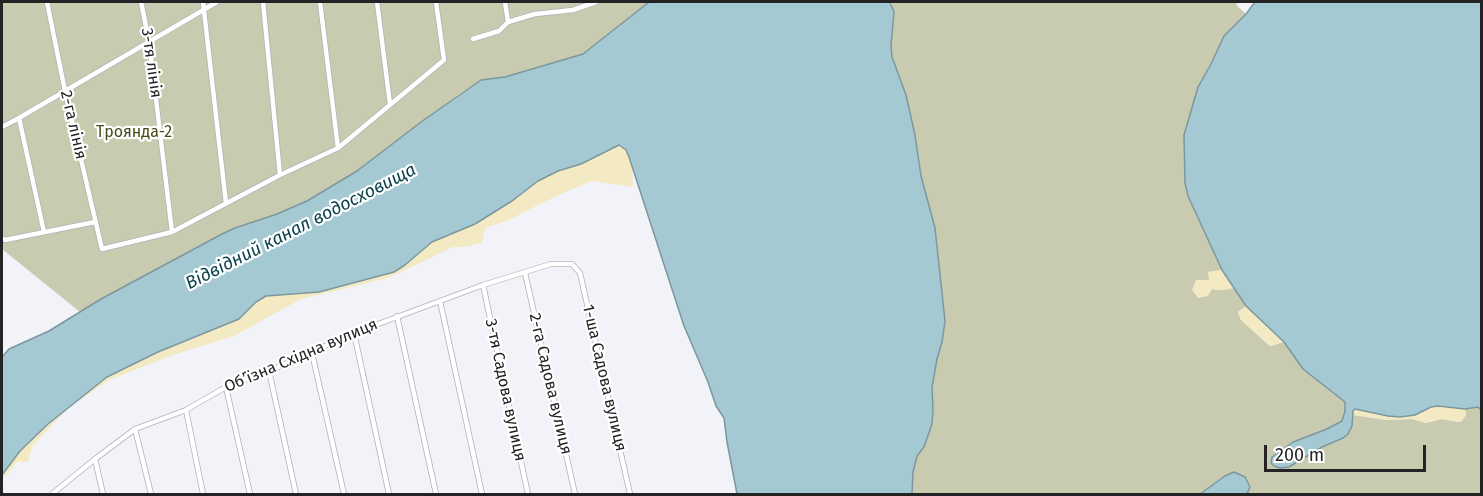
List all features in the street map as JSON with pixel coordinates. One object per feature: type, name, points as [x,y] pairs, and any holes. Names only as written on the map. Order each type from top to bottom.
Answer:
[{"type":"street","name":"2-га лінія","points":[[46,2],[102,249],[172,232]]},
{"type":"street","name":"3-тя лінія","points":[[141,2],[150,41],[172,232]]},
{"type":"street","points":[[203,2],[226,203]]},
{"type":"street","points":[[2,127],[218,2]]},
{"type":"street","points":[[263,2],[280,175]]},
{"type":"street","points":[[320,2],[338,148]]},
{"type":"street","points":[[377,2],[390,104]]},
{"type":"street","points":[[172,232],[280,175],[338,148],[444,60],[436,2]]},
{"type":"street","points":[[505,2],[508,22]]},
{"type":"street","points":[[572,2],[573,10]]},
{"type":"street","points":[[473,39],[499,31],[508,22],[535,14],[573,10],[596,2]]},
{"type":"street","points":[[19,118],[44,232]]},
{"type":"street","points":[[2,238],[5,240],[95,222]]},
{"type":"street","name":"Обʼїзна Східна вулиця","points":[[54,494],[135,429],[186,410],[226,387],[312,353],[354,333],[483,285],[551,264],[572,264]]},
{"type":"street","name":"1-ша Садова вулиця","points":[[572,264],[580,273],[630,495]]},
{"type":"street","name":"2-га Садова вулиця","points":[[525,273],[575,495]]},
{"type":"street","name":"3-тя Садова вулиця","points":[[483,285],[528,495]]},
{"type":"street","points":[[440,301],[482,495]]},
{"type":"street","points":[[397,316],[436,495]]},
{"type":"street","points":[[354,333],[389,495]]},
{"type":"street","points":[[312,353],[344,495]]},
{"type":"street","points":[[269,371],[296,495]]},
{"type":"street","points":[[226,387],[250,495]]},
{"type":"street","points":[[186,410],[203,495]]},
{"type":"street","points":[[135,429],[151,495]]},
{"type":"street","points":[[95,459],[103,495]]},
{"type":"green space","name":"Троянда-2","points":[[2,2],[649,2],[583,54],[505,77],[481,80],[357,171],[307,201],[222,234],[80,312],[2,249]]},
{"type":"green space","points":[[893,2],[1238,2],[1236,5],[1246,14],[1224,36],[1198,87],[1184,135],[1185,183],[1188,196],[1222,270],[1208,272],[1212,289],[1234,288],[1246,306],[1238,312],[1241,320],[1270,346],[1284,342],[1303,369],[1345,402],[1342,421],[1293,442],[1299,462],[1322,447],[1343,438],[1352,426],[1353,415],[1387,420],[1412,419],[1426,423],[1441,419],[1460,422],[1466,415],[1465,409],[1481,406],[1481,494],[1247,494],[1250,487],[1245,477],[1225,476],[1200,494],[912,494],[913,472],[917,456],[924,447],[933,410],[932,387],[945,321],[935,228],[921,176],[906,95],[892,57]]},
{"type":"sand","points":[[619,145],[626,150],[629,157],[633,187],[591,181],[509,220],[485,228],[482,243],[453,247],[388,278],[301,299],[234,336],[173,355],[109,380],[67,409],[32,447],[28,462],[17,462],[2,480],[2,475],[20,451],[48,424],[107,377],[246,313],[256,302],[266,296],[319,292],[394,272],[432,242],[475,224],[512,201],[538,181],[558,171],[581,164]]},
{"type":"sand","points":[[1222,270],[1234,288],[1212,289],[1208,296],[1198,298],[1192,290],[1196,280],[1209,280],[1208,272]]},
{"type":"sand","points":[[1246,306],[1284,342],[1270,346],[1241,320],[1238,312]]},
{"type":"sand","points":[[1431,407],[1465,409],[1466,415],[1461,422],[1441,419],[1426,423],[1412,419],[1387,420],[1353,415],[1353,410],[1356,409],[1421,412]]},
{"type":"water","name":"Відвідний канал водосховища","points":[[649,2],[890,2],[894,12],[892,57],[906,95],[921,176],[935,228],[945,321],[932,387],[932,424],[924,447],[917,456],[913,472],[912,494],[737,494],[724,418],[716,406],[684,326],[629,157],[626,150],[619,145],[581,164],[558,171],[538,181],[512,201],[475,224],[432,242],[394,272],[319,292],[266,296],[256,302],[239,319],[158,352],[107,377],[48,424],[20,451],[2,475],[2,357],[9,349],[49,331],[101,299],[222,234],[307,201],[357,171],[481,80],[505,77],[583,54]]},
{"type":"water","points":[[1255,2],[1481,2],[1481,410],[1478,407],[1465,409],[1438,406],[1415,415],[1400,417],[1355,409],[1352,426],[1343,438],[1322,447],[1289,467],[1280,468],[1271,463],[1272,457],[1293,442],[1342,421],[1345,402],[1303,369],[1284,342],[1246,306],[1222,270],[1188,196],[1185,183],[1184,135],[1198,87],[1224,36]]},
{"type":"water","points":[[1234,472],[1245,477],[1250,487],[1247,494],[1200,494],[1225,476]]}]
